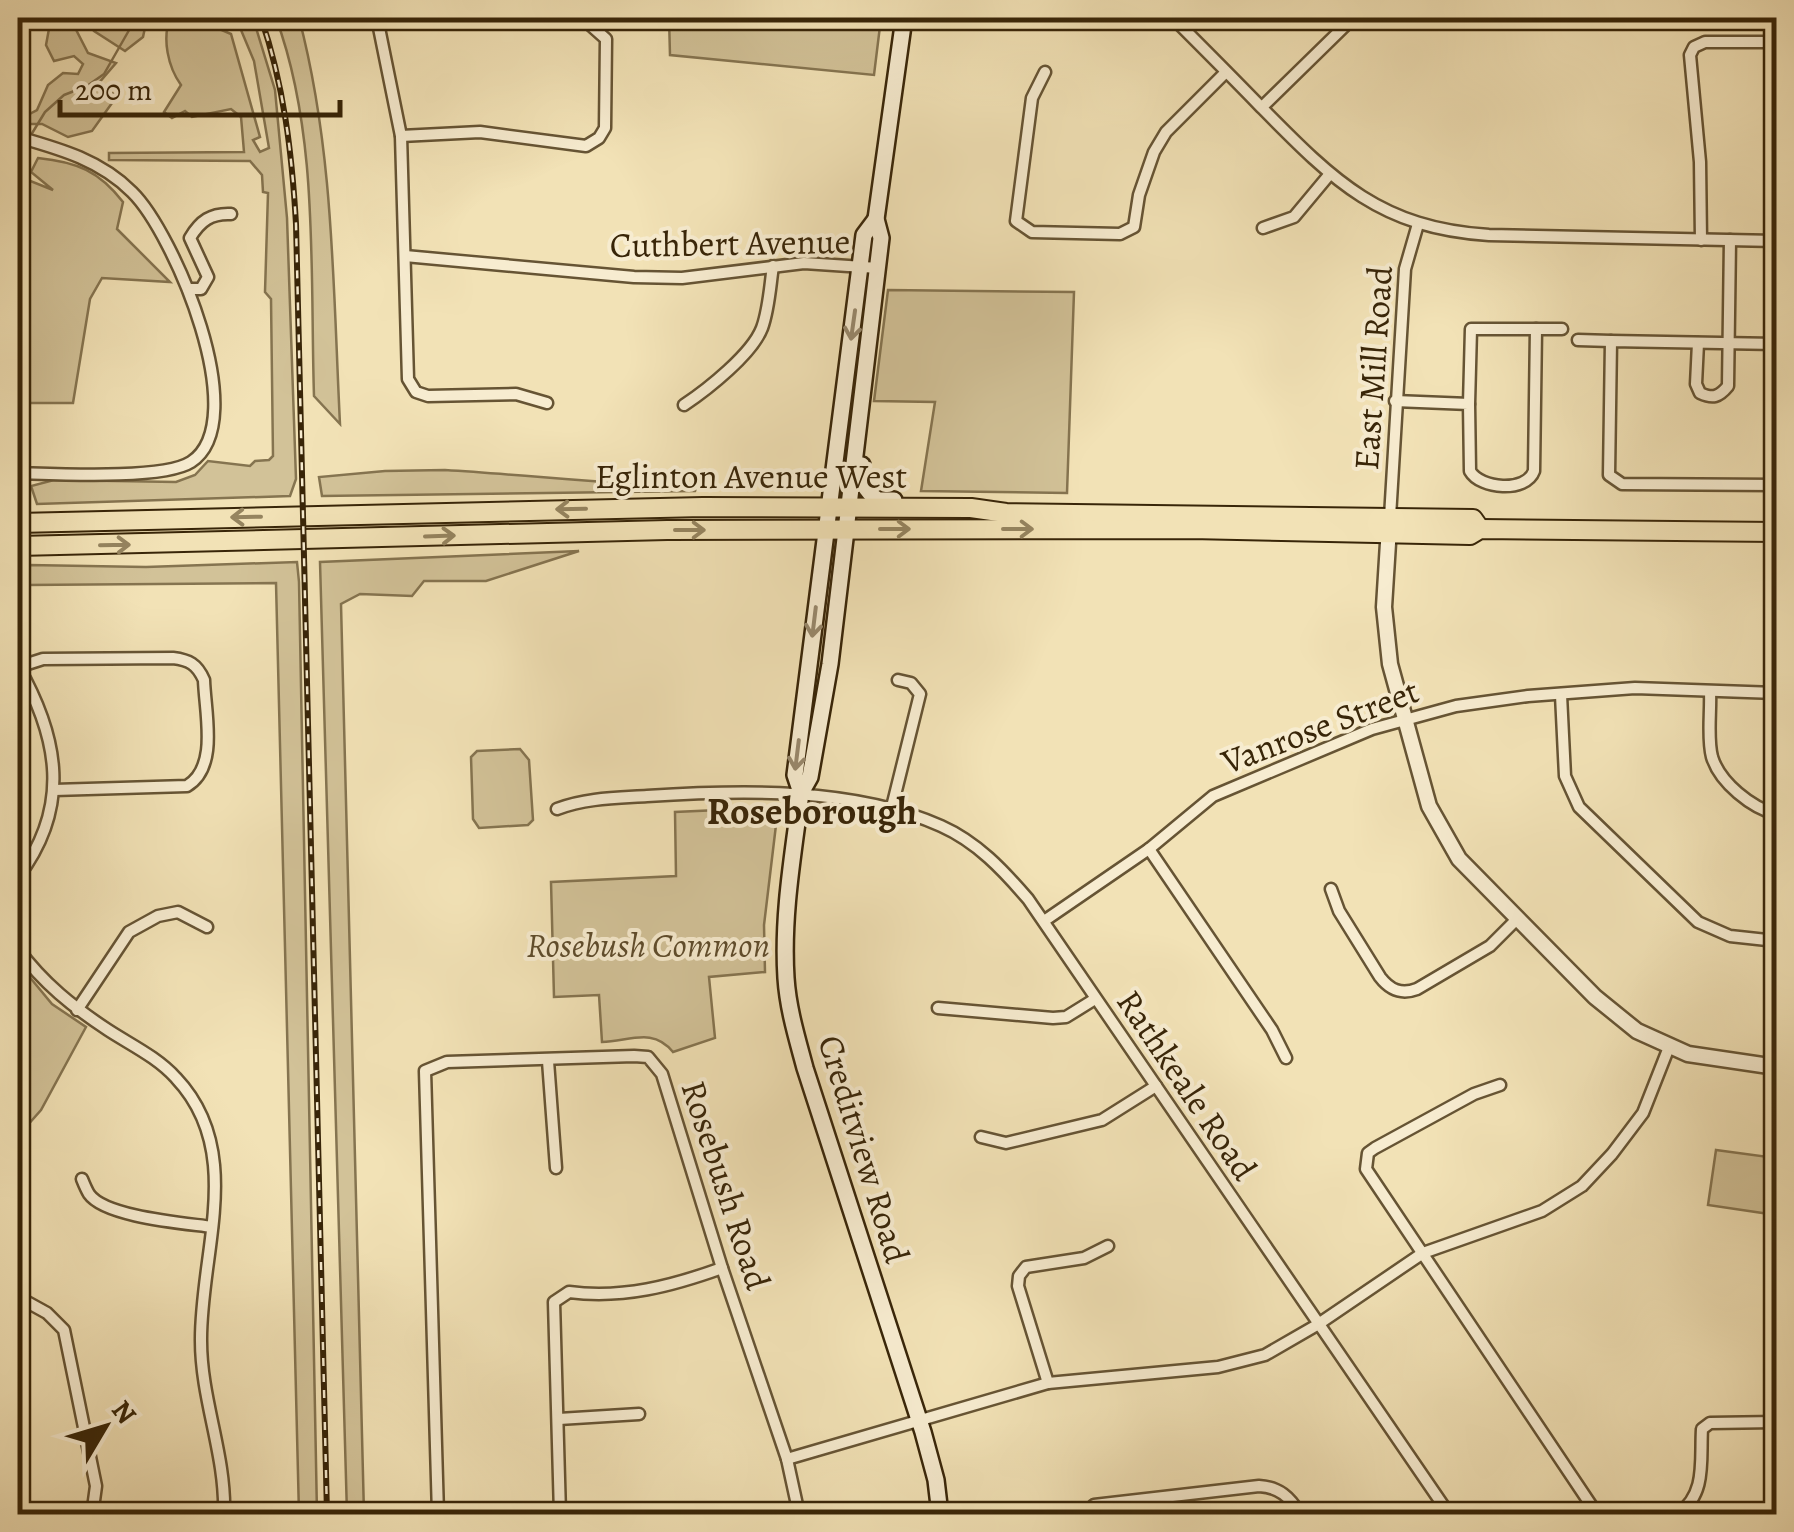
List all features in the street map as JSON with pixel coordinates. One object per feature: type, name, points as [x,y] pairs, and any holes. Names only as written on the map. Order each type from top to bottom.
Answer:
[{"type":"main road","name":"Creditview Road","points":[[801,793],[795,775],[828,508],[870,267],[881,238],[876,219],[904,18]]},
{"type":"main road","name":"Creditview Road","points":[[870,267],[862,412],[825,697],[810,778],[801,793],[786,910],[790,1012],[920,1420],[936,1480],[940,1514]]},
{"type":"main road","points":[[862,412],[867,429],[862,472],[865,487],[878,500],[921,500],[927,508]]},
{"type":"main road","name":"Eglinton Avenue West","points":[[18,523],[600,508],[970,508],[1006,513],[1389,525],[1470,535],[1480,529],[1776,532]]},
{"type":"main road","name":"Eglinton Avenue West","points":[[18,546],[631,530],[1389,525]]},
{"type":"street","points":[[377,18],[400,136],[408,379],[416,392],[428,396],[516,394],[547,403]]},
{"type":"street","points":[[400,136],[480,132],[586,146],[599,138],[606,128],[606,40],[588,23],[549,18]]},
{"type":"street","points":[[1175,18],[1328,175],[1382,208],[1418,224],[1450,233],[1478,235],[1776,241]]},
{"type":"street","points":[[1262,107],[1353,18]]},
{"type":"street","points":[[1701,240],[1700,162],[1690,55],[1694,46],[1705,42],[1776,42]]},
{"type":"street","points":[[1045,72],[1032,98],[1016,221],[1032,232],[1120,234],[1134,227],[1145,174],[1166,132],[1226,72]]},
{"type":"street","points":[[18,137],[56,147],[101,166],[135,194],[159,230],[188,289],[214,386],[216,413],[208,446],[187,465],[163,472],[18,473]]},
{"type":"street","points":[[1263,228],[1294,217],[1328,175]]},
{"type":"street","points":[[188,289],[201,289],[208,277],[208,270],[192,250],[190,238],[195,228],[205,219],[231,214]]},
{"type":"street","name":"East Mill Road","points":[[1389,525],[1404,270],[1418,224]]},
{"type":"street","points":[[1698,342],[1696,384],[1700,393],[1711,398],[1728,386],[1730,240]]},
{"type":"street","name":"Cuthbert Avenue","points":[[405,256],[634,277],[682,278],[804,263],[870,267]]},
{"type":"street","points":[[684,404],[704,391],[756,340],[764,320],[773,266]]},
{"type":"street","points":[[1536,329],[1531,480],[1522,485],[1482,484],[1470,471],[1472,329],[1536,329],[1562,329]]},
{"type":"street","points":[[1578,340],[1776,344]]},
{"type":"street","points":[[1611,342],[1609,475],[1615,481],[1776,485]]},
{"type":"street","points":[[1395,401],[1470,404]]},
{"type":"street","points":[[1389,525],[1386,638],[1429,806],[1444,838],[1466,869],[1620,1019],[1669,1047],[1722,1061],[1776,1067]]},
{"type":"street","points":[[18,877],[40,842],[54,790],[45,724],[18,664],[43,659],[172,658],[188,660],[199,670],[204,680],[207,759],[198,780],[187,786],[54,790]]},
{"type":"street","points":[[891,811],[920,694],[911,683],[898,680]]},
{"type":"street","name":"Vanrose Street","points":[[1044,922],[1149,849],[1214,796],[1324,747],[1405,720],[1456,706],[1635,688],[1776,693]]},
{"type":"street","points":[[1710,692],[1712,756],[1720,772],[1761,810],[1776,814]]},
{"type":"street","points":[[1561,694],[1565,776],[1579,807],[1698,922],[1730,936],[1776,941]]},
{"type":"street","name":"Rathkeale Road","points":[[557,809],[580,800],[801,793],[891,811],[945,828],[994,861],[1044,922],[1449,1514]]},
{"type":"street","points":[[1149,849],[1272,1030],[1286,1058]]},
{"type":"street","points":[[1331,889],[1339,911],[1380,977],[1386,986],[1398,992],[1417,989],[1490,946],[1516,920]]},
{"type":"street","points":[[77,1010],[130,932],[142,922],[178,912],[206,927]]},
{"type":"street","points":[[18,949],[32,968],[77,1010],[176,1076],[192,1099],[214,1151],[216,1180],[201,1343],[225,1489],[224,1514]]},
{"type":"street","points":[[938,1008],[1053,1018],[1066,1017],[1095,998]]},
{"type":"street","points":[[787,1459],[1048,1382],[1228,1365],[1265,1354],[1317,1325],[1423,1253],[1542,1211],[1582,1186],[1643,1113],[1669,1047]]},
{"type":"street","name":"Rosebush Road","points":[[438,1514],[425,1071],[446,1062],[634,1056],[648,1057],[662,1074],[787,1459],[799,1514]]},
{"type":"street","points":[[548,1061],[556,1168]]},
{"type":"street","points":[[1500,1085],[1474,1094],[1368,1153],[1366,1169],[1598,1514]]},
{"type":"street","points":[[981,1138],[1006,1143],[1102,1120],[1156,1086]]},
{"type":"street","points":[[82,1179],[90,1196],[110,1207],[212,1227]]},
{"type":"street","points":[[1048,1382],[1018,1286],[1019,1276],[1026,1267],[1084,1258],[1108,1246]]},
{"type":"street","points":[[560,1514],[554,1302],[561,1295],[653,1290],[722,1268]]},
{"type":"street","points":[[18,1297],[48,1313],[64,1330],[96,1486],[92,1508],[86,1514]]},
{"type":"street","points":[[560,1419],[638,1414]]},
{"type":"street","points":[[1678,1514],[1688,1508],[1702,1475],[1702,1429],[1710,1424],[1776,1422]]},
{"type":"street","points":[[1085,1514],[1094,1505],[1259,1486],[1283,1492],[1300,1514]]},
{"type":"green space","points":[[51,18],[70,18],[88,53],[116,63],[98,84],[117,96],[92,131],[68,137],[42,124],[22,124],[20,119],[37,110],[48,85],[63,73],[78,74],[83,64],[74,56],[54,61],[46,45]]},
{"type":"green space","points":[[82,18],[147,18],[143,37],[125,51],[94,31]]},
{"type":"green space","points":[[170,18],[194,18],[231,34],[260,137],[253,140],[260,152],[269,148],[254,61],[236,18],[253,18],[275,90],[287,218],[296,479],[290,496],[37,504],[31,486],[54,480],[176,482],[195,475],[208,461],[250,466],[273,456],[271,299],[265,292],[268,193],[263,192],[262,175],[250,161],[109,160],[109,153],[244,152],[241,117],[231,109],[192,117],[185,111],[172,118],[164,112],[181,85],[168,53]]},
{"type":"green space","points":[[276,18],[299,18],[319,118],[330,220],[340,424],[314,396],[306,156],[290,63]]},
{"type":"green space","points":[[669,18],[881,18],[874,75],[670,55]]},
{"type":"green space","points":[[38,158],[76,166],[105,183],[123,202],[117,229],[170,282],[102,278],[90,299],[73,403],[18,403],[18,176],[53,190],[31,172]]},
{"type":"green space","points":[[888,290],[1074,292],[1067,493],[921,491],[935,402],[874,401]]},
{"type":"green space","points":[[445,470],[697,487],[695,491],[322,496],[319,477]]},
{"type":"green space","points":[[579,551],[486,581],[424,581],[412,596],[360,594],[341,604],[364,1514],[347,1514],[320,562]]},
{"type":"green space","points":[[297,562],[317,1514],[299,1514],[276,583],[26,585],[29,565],[146,567]]},
{"type":"green space","points":[[520,749],[529,760],[533,820],[528,825],[479,828],[473,819],[471,757],[477,751]]},
{"type":"green space","name":"Rosebush Common","points":[[764,808],[776,825],[764,925],[765,972],[709,977],[715,1038],[673,1052],[649,1038],[602,1042],[599,995],[554,997],[551,882],[676,876],[675,812]]},
{"type":"green space","points":[[18,963],[52,1004],[86,1027],[41,1110],[18,1136]]},
{"type":"green space","points":[[1716,1150],[1776,1158],[1776,1215],[1708,1205]]},
{"type":"waterway","points":[[31,135],[45,112],[64,95],[104,74],[136,18]]},
{"type":"railway","points":[[261,18],[286,120],[296,224],[327,1514]]},
{"type":"district","name":"Roseborough","points":[[812,811]]}]
